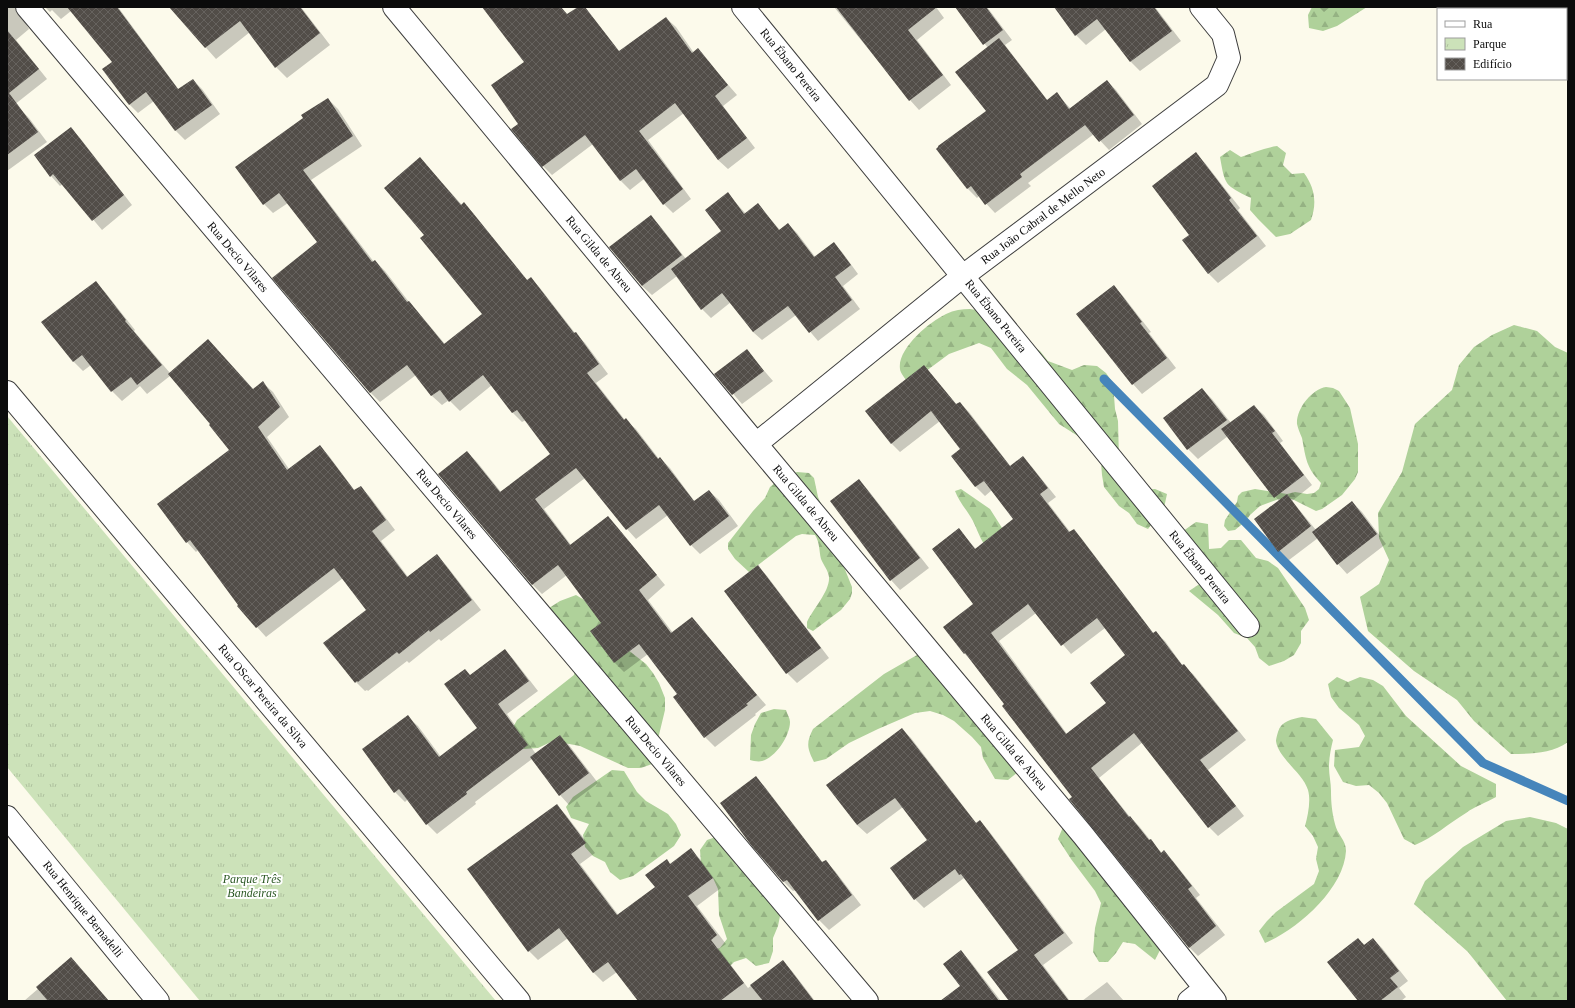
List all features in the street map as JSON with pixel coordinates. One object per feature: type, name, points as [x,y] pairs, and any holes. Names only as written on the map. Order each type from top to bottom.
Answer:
[{"type":"street","name":"Rua Decio Vilares","points":[[27,7],[867,1001]]},
{"type":"street","name":"Rua Gilda de Abreu","points":[[394,7],[756,444],[1083,834],[1203,997]]},
{"type":"street","name":"Rua Ébano Pereira","points":[[743,7],[1248,626]]},
{"type":"street","name":"Rua João Cabral de Mello Neto","points":[[756,444],[963,276],[1216,85],[1229,58],[1223,34],[1201,7]]},
{"type":"street","name":"Rua OScar Pereira da Silva","points":[[7,392],[519,1001]]},
{"type":"street","name":"Rua Henrique Bernadelli","points":[[7,817],[158,1001]]},
{"type":"green space","points":[[1312,7],[1367,7],[1337,26],[1323,31],[1309,28],[1308,15]]},
{"type":"green space","points":[[1277,146],[1286,153],[1283,165],[1292,174],[1304,173],[1311,184],[1314,196],[1314,208],[1311,220],[1290,234],[1276,237],[1250,210],[1251,198],[1235,190],[1227,183],[1223,173],[1220,157],[1230,150],[1241,157],[1263,149]]},
{"type":"green space","points":[[970,309],[983,311],[1040,351],[1048,361],[1072,370],[1084,365],[1097,366],[1106,373],[1113,383],[1115,409],[1118,421],[1119,459],[1143,490],[1155,489],[1167,494],[1164,508],[1148,529],[1137,524],[1129,513],[1119,506],[1104,487],[1100,450],[1059,424],[1027,385],[1007,369],[991,348],[979,343],[949,354],[918,377],[906,380],[900,370],[900,361],[909,345],[916,337],[931,323],[946,314],[958,310]]},
{"type":"green space","points":[[1514,325],[1537,331],[1555,347],[1568,353],[1568,742],[1548,751],[1511,754],[1474,721],[1457,700],[1414,671],[1368,631],[1360,597],[1379,584],[1389,560],[1379,538],[1378,513],[1402,472],[1415,424],[1452,390],[1459,365],[1474,347],[1492,335]]},
{"type":"green space","points":[[1326,387],[1339,391],[1350,408],[1358,444],[1358,472],[1355,479],[1342,495],[1322,509],[1316,511],[1292,499],[1279,499],[1260,506],[1235,530],[1228,531],[1224,526],[1225,520],[1237,502],[1238,496],[1242,492],[1255,489],[1287,494],[1295,492],[1307,494],[1314,493],[1319,489],[1321,483],[1312,472],[1307,462],[1302,438],[1298,429],[1297,418],[1302,406],[1310,396]]},
{"type":"green space","name":"Parque Três Bandeiras","points":[[7,416],[496,1001],[200,1001],[7,767]]},
{"type":"green space","points":[[797,472],[809,473],[814,478],[818,497],[852,587],[850,599],[841,610],[813,631],[807,628],[807,622],[824,594],[829,582],[827,570],[821,559],[819,544],[815,535],[802,534],[796,536],[749,572],[735,559],[728,549],[728,543],[765,498],[770,487],[776,482]]},
{"type":"green space","points":[[961,489],[990,509],[1004,531],[984,544],[973,521],[955,491]]},
{"type":"green space","points":[[1196,522],[1208,524],[1209,549],[1221,548],[1229,540],[1241,540],[1256,558],[1268,561],[1278,568],[1305,608],[1309,620],[1301,631],[1301,643],[1294,655],[1284,661],[1269,666],[1259,658],[1255,647],[1247,638],[1234,633],[1218,615],[1189,591],[1204,581],[1202,570],[1178,559],[1172,548],[1176,536]]},
{"type":"green space","points":[[576,595],[586,601],[623,646],[646,664],[659,683],[665,698],[665,710],[652,764],[641,768],[628,768],[580,746],[553,741],[538,748],[524,749],[513,745],[510,733],[517,720],[574,675],[576,663],[549,608],[560,601]]},
{"type":"green space","points":[[931,654],[1018,772],[1008,780],[995,779],[983,758],[981,747],[972,737],[954,721],[943,715],[930,711],[915,713],[878,729],[849,743],[826,759],[814,762],[808,746],[809,738],[813,729],[884,674],[917,655]]},
{"type":"green space","points":[[1337,677],[1348,682],[1360,677],[1373,680],[1383,686],[1406,716],[1461,766],[1496,784],[1496,797],[1473,808],[1422,842],[1415,845],[1404,839],[1387,803],[1379,793],[1369,785],[1356,786],[1343,782],[1334,766],[1335,750],[1359,747],[1365,736],[1359,725],[1339,708],[1331,697],[1328,684]]},
{"type":"green space","points":[[774,709],[786,710],[790,719],[785,740],[777,751],[767,759],[761,761],[750,760],[751,735],[755,724],[761,713]]},
{"type":"green space","points":[[1302,717],[1316,719],[1333,740],[1329,767],[1332,808],[1336,828],[1345,844],[1346,851],[1343,865],[1337,880],[1317,906],[1291,928],[1278,937],[1265,943],[1259,931],[1276,912],[1314,884],[1319,871],[1316,859],[1318,847],[1313,836],[1305,826],[1309,803],[1308,790],[1301,778],[1281,753],[1276,741],[1279,728],[1284,723]]},
{"type":"green space","points":[[612,770],[624,771],[637,792],[646,801],[668,814],[676,824],[681,835],[674,846],[633,876],[620,880],[610,872],[605,862],[593,856],[585,847],[583,835],[589,824],[571,818],[566,807],[573,797]]},
{"type":"green space","points":[[1530,817],[1556,823],[1568,829],[1568,1001],[1507,1001],[1468,952],[1414,904],[1425,881],[1463,847],[1506,821]]},
{"type":"green space","points":[[1063,827],[1161,948],[1155,960],[1135,944],[1123,942],[1108,962],[1099,962],[1093,952],[1095,928],[1101,903],[1095,891],[1058,839]]},
{"type":"green space","points":[[719,836],[727,844],[736,865],[746,872],[781,911],[778,926],[773,938],[773,951],[769,963],[756,966],[746,958],[734,962],[724,972],[707,952],[720,948],[727,939],[719,915],[718,889],[713,878],[701,863],[700,850],[707,840]]},
{"type":"building","points":[[67,7],[117,7],[178,89],[193,79],[212,105],[175,131],[146,92],[129,105],[102,69],[112,62]]},
{"type":"building","points":[[169,7],[300,7],[320,33],[275,68],[240,21],[205,48]]},
{"type":"building","points":[[482,7],[561,7],[567,14],[578,7],[585,7],[619,51],[666,17],[692,53],[698,48],[728,85],[715,96],[747,138],[718,160],[675,103],[639,131],[683,189],[663,205],[636,169],[620,181],[585,135],[542,167],[511,129],[518,124],[491,85],[524,62]]},
{"type":"building","points":[[836,7],[937,7],[908,30],[943,75],[909,101]]},
{"type":"building","points":[[955,7],[986,7],[1003,30],[983,45]]},
{"type":"building","points":[[1054,7],[1154,7],[1172,31],[1130,62],[1097,19],[1075,36]]},
{"type":"building","points":[[7,30],[39,69],[9,93],[38,132],[7,155]]},
{"type":"building","points":[[999,38],[1047,100],[1057,92],[1069,109],[1107,80],[1134,115],[1099,142],[1085,125],[1020,174],[1022,177],[985,205],[971,186],[967,189],[936,149],[986,111],[955,72]]},
{"type":"building","points":[[328,98],[353,136],[303,170],[372,262],[375,260],[407,302],[409,301],[444,344],[482,314],[420,238],[424,235],[384,188],[420,157],[461,205],[464,202],[527,280],[531,277],[574,333],[576,332],[599,364],[587,373],[624,420],[626,418],[658,459],[660,457],[694,501],[709,490],[729,516],[690,546],[659,505],[626,530],[576,468],[535,499],[570,545],[608,516],[657,575],[639,590],[671,633],[692,617],[757,695],[746,704],[748,705],[704,738],[673,697],[677,694],[639,644],[614,663],[590,631],[601,623],[558,565],[532,585],[438,474],[467,451],[500,492],[550,454],[517,410],[512,413],[483,375],[449,402],[440,390],[431,396],[407,365],[370,393],[272,278],[317,242],[279,193],[263,205],[235,167],[303,118],[301,115]]},
{"type":"building","points":[[71,127],[124,195],[92,221],[53,174],[50,177],[34,155]]},
{"type":"building","points":[[1196,152],[1231,198],[1229,200],[1257,236],[1208,274],[1182,240],[1189,235],[1152,186]]},
{"type":"building","points":[[728,192],[744,214],[758,203],[779,230],[788,223],[814,257],[834,242],[851,265],[835,277],[852,300],[809,333],[788,306],[753,332],[722,293],[701,310],[671,269],[721,231],[705,210]]},
{"type":"building","points":[[651,215],[682,255],[642,286],[609,247]]},
{"type":"building","points":[[96,281],[126,320],[125,321],[162,365],[137,385],[131,377],[111,392],[82,355],[73,362],[41,322]]},
{"type":"building","points":[[1114,285],[1142,322],[1140,323],[1167,358],[1132,385],[1076,314]]},
{"type":"building","points":[[208,339],[253,389],[263,381],[280,407],[258,427],[287,470],[320,445],[354,490],[361,486],[386,520],[372,531],[407,577],[437,554],[472,600],[430,632],[429,630],[399,654],[397,652],[358,682],[357,681],[355,683],[323,643],[366,610],[334,568],[256,628],[237,606],[238,605],[190,540],[186,543],[157,504],[229,450],[209,425],[210,424],[168,374]]},
{"type":"building","points":[[747,349],[764,371],[732,395],[714,374]]},
{"type":"building","points":[[924,365],[956,404],[960,402],[1010,466],[1023,456],[1048,488],[1040,494],[1069,532],[1074,529],[1153,633],[1156,631],[1182,665],[1184,664],[1238,731],[1200,760],[1236,806],[1208,828],[1134,733],[1091,768],[1149,840],[1151,839],[1161,853],[1164,850],[1192,886],[1188,889],[1216,926],[1189,948],[1069,799],[1072,797],[1002,706],[1004,704],[943,627],[973,604],[932,549],[959,528],[975,549],[1013,519],[984,481],[975,487],[951,456],[960,449],[931,411],[891,444],[865,411]],"holes":[[[1028,604],[1061,646],[1097,618],[1125,655],[1090,683],[1106,703],[1066,734],[991,633]]]},
{"type":"building","points":[[1202,388],[1227,420],[1187,450],[1163,418]]},
{"type":"building","points":[[1254,405],[1275,431],[1272,433],[1304,475],[1274,498],[1221,429]]},
{"type":"building","points":[[859,479],[920,558],[890,581],[830,501]]},
{"type":"building","points":[[1287,494],[1311,526],[1278,552],[1254,519]]},
{"type":"building","points":[[1352,501],[1377,534],[1337,565],[1312,532]]},
{"type":"building","points":[[758,565],[821,648],[786,674],[724,591]]},
{"type":"building","points":[[505,649],[529,681],[498,704],[528,745],[466,792],[467,794],[426,825],[399,789],[394,793],[362,749],[408,715],[439,757],[477,728],[444,684],[465,669],[470,675]]},
{"type":"building","points":[[902,728],[976,823],[980,820],[1064,933],[1034,955],[1069,1001],[1009,1001],[987,972],[1018,950],[961,874],[959,875],[955,869],[914,900],[890,868],[927,840],[895,798],[857,825],[826,785]]},
{"type":"building","points":[[560,735],[589,773],[559,796],[530,757]]},
{"type":"building","points":[[756,776],[822,862],[826,860],[852,895],[818,921],[787,880],[783,882],[751,845],[720,803]]},
{"type":"building","points":[[557,804],[586,843],[571,854],[617,915],[655,887],[645,875],[667,859],[670,864],[691,848],[713,878],[688,896],[717,935],[711,940],[744,983],[720,1001],[638,1001],[608,962],[593,973],[559,928],[528,952],[467,869]]},
{"type":"building","points":[[1358,938],[1364,945],[1373,938],[1399,971],[1390,978],[1398,987],[1380,1001],[1358,1001],[1327,962]]},
{"type":"building","points":[[961,950],[999,1001],[940,1001],[960,986],[943,964]]},
{"type":"building","points":[[71,957],[109,1001],[48,1001],[36,987]]},
{"type":"building","points":[[783,960],[814,1001],[763,1001],[750,985]]},
{"type":"waterway","points":[[1104,379],[1483,763],[1568,801]]}]
